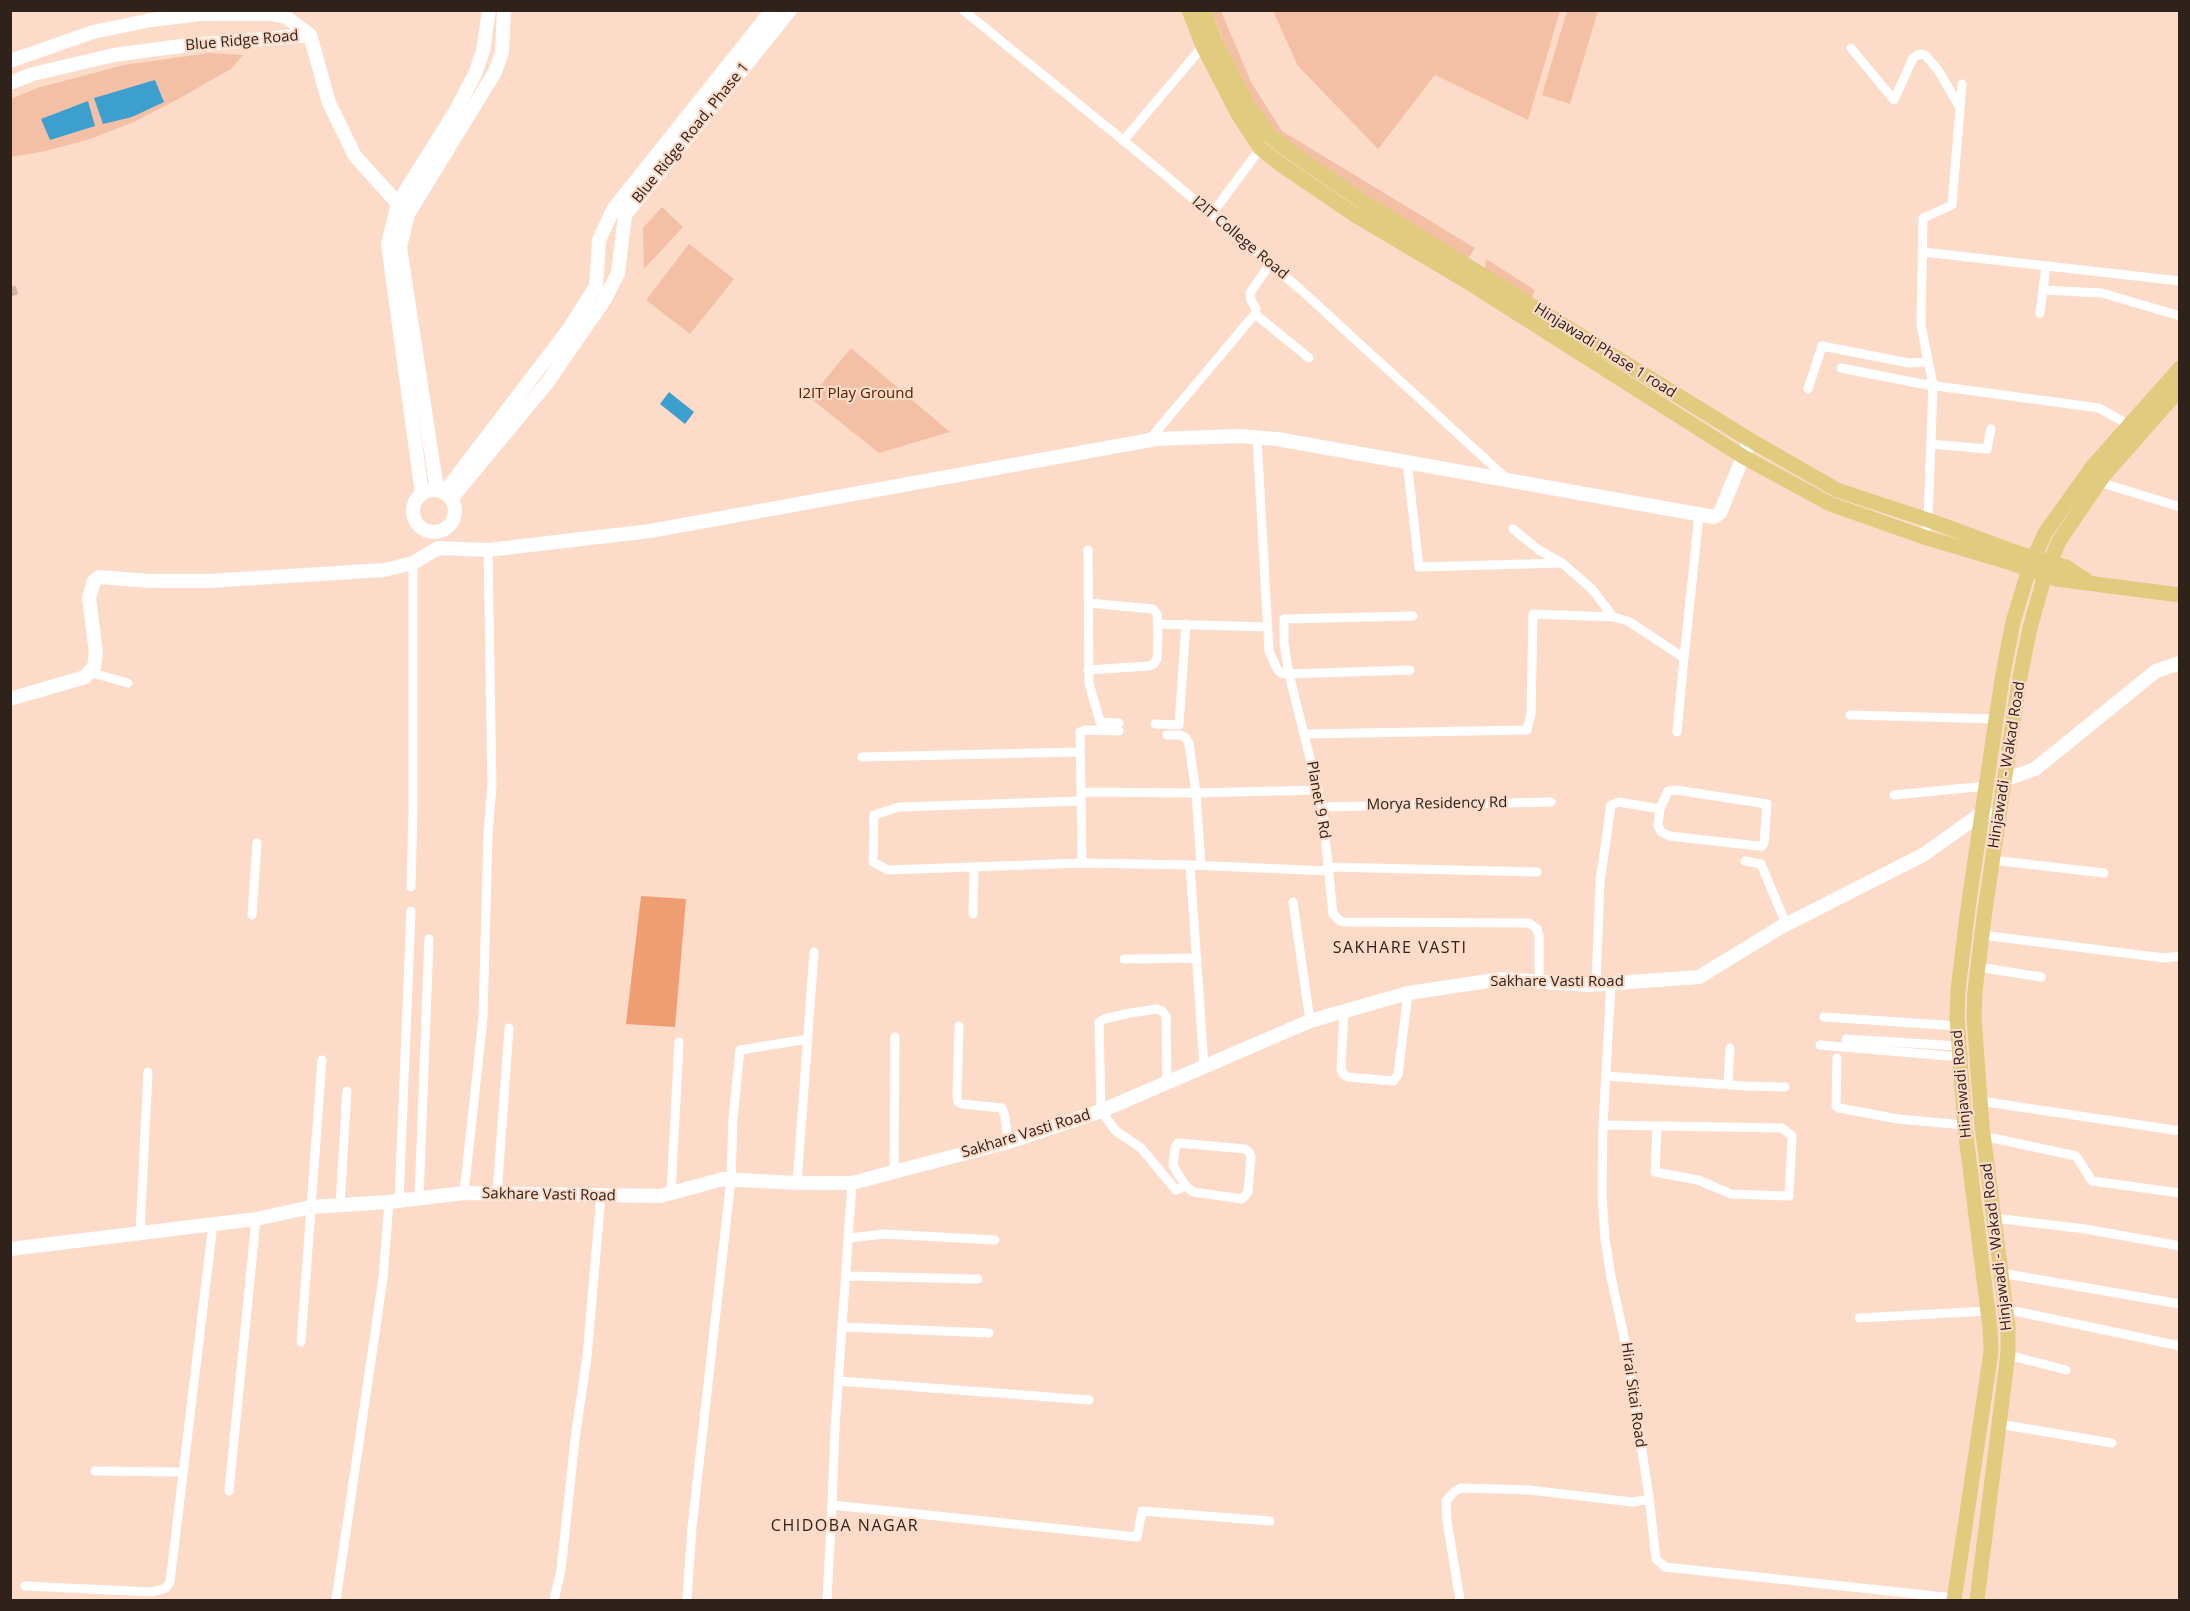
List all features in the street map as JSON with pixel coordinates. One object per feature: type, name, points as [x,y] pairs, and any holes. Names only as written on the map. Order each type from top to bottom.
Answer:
[{"type":"main road","name":"Hinjawadi Phase 1 road","points":[[1189,10],[1248,106],[1271,136],[1288,151],[1365,203],[1750,440],[1837,490],[1928,520],[2031,563]]},
{"type":"main road","name":"Hinjawadi Phase 1 road","points":[[1203,10],[1208,42],[1238,114],[1260,148],[1355,215],[1463,279],[1742,456],[1830,504],[1924,537],[2031,563],[2047,568],[2068,581],[2180,595]]},
{"type":"main road","name":"Hinjawadi Road","points":[[1954,1599],[1991,1352],[1988,1311],[1964,1125],[1958,1026],[1961,960],[1996,719],[2013,622],[2031,563],[2045,533],[2075,490],[2180,368]]},
{"type":"main road","name":"Hinjawadi - Wakad Road","points":[[1977,1600],[2008,1355],[2001,1273],[1983,1136],[1974,1017],[1992,860],[2019,682],[2030,628],[2047,568],[2060,541],[2099,482],[2180,389]]},
{"type":"street","points":[[489,10],[483,51],[475,74],[455,112],[398,203],[388,244],[422,494],[413,505],[414,519],[424,530],[437,532],[450,525],[454,505],[444,494],[400,247],[408,214],[491,80],[502,52],[504,10]]},
{"type":"street","name":"Blue Ridge Road, Phase 1","points":[[444,494],[569,329],[596,286],[599,240],[614,208],[772,10]]},
{"type":"street","name":"Blue Ridge Road, Phase 1","points":[[444,494],[547,383],[605,299],[618,273],[625,215],[790,10]]},
{"type":"street","name":"I2IT College Road","points":[[963,10],[1300,289],[1506,478]]},
{"type":"street","name":"Blue Ridge Road","points":[[10,61],[93,32],[151,20],[200,14],[271,14],[286,17],[310,35]]},
{"type":"street","points":[[310,35],[329,103],[355,156],[408,214]]},
{"type":"street","name":"Blue Ridge Road","points":[[10,83],[33,74],[114,55],[181,46],[310,35]]},
{"type":"street","points":[[1123,141],[1208,42]]},
{"type":"street","points":[[1851,48],[1894,100],[1913,58],[1919,54],[1925,55],[1938,70],[1960,108]]},
{"type":"street","points":[[1924,537],[1928,520],[1933,385],[1921,325],[1923,218],[1952,205],[1962,84]]},
{"type":"street","points":[[1211,215],[1271,136]]},
{"type":"street","points":[[1923,252],[2180,281]]},
{"type":"street","points":[[1149,440],[1255,314],[1257,309],[1251,300],[1250,293],[1269,264]]},
{"type":"street","points":[[2040,313],[2046,266]]},
{"type":"street","points":[[2043,290],[2102,293],[2180,316]]},
{"type":"street","points":[[1255,314],[1309,358]]},
{"type":"street","points":[[1808,389],[1822,346],[1909,363],[1927,362]]},
{"type":"street","points":[[1841,368],[1933,385],[2099,408],[2129,425]]},
{"type":"street","points":[[1931,444],[1987,449],[1991,429]]},
{"type":"street","points":[[10,699],[85,677],[94,667],[96,653],[90,598],[94,581],[99,577],[150,581],[208,581],[380,570],[413,563],[438,548],[488,550],[650,531],[1149,440],[1239,436],[1277,439],[1407,461],[1714,517],[1720,513],[1750,440]]},
{"type":"street","name":"Planet 9 Rd","points":[[1257,438],[1269,642],[1273,663],[1278,671],[1288,674],[1305,734],[1322,807],[1333,914],[1340,921],[1410,924],[1529,923],[1538,929],[1539,981]]},
{"type":"street","points":[[1407,461],[1419,567],[1562,563]]},
{"type":"street","points":[[2099,482],[2180,507]]},
{"type":"street","points":[[422,494],[444,494]]},
{"type":"street","points":[[1677,732],[1699,515]]},
{"type":"street","points":[[1513,529],[1539,550],[1562,563],[1593,589],[1613,617]]},
{"type":"street","points":[[437,532],[438,548]]},
{"type":"street","points":[[464,1193],[483,1018],[488,833],[492,786],[488,550]]},
{"type":"street","points":[[1082,862],[1080,732],[1119,727],[1100,722],[1089,683],[1088,550]]},
{"type":"street","points":[[411,887],[413,563]]},
{"type":"street","points":[[1088,669],[1154,664],[1157,659],[1158,624],[1157,614],[1153,609],[1089,603]]},
{"type":"street","points":[[1305,734],[1527,730],[1531,714],[1533,614],[1613,617],[1628,621],[1684,658]]},
{"type":"street","points":[[1410,670],[1288,674],[1284,644],[1284,619],[1413,616]]},
{"type":"street","points":[[1158,624],[1268,627]]},
{"type":"street","points":[[1155,724],[1179,725],[1186,624]]},
{"type":"street","points":[[1269,642],[1284,644]]},
{"type":"street","points":[[2004,780],[2035,769],[2156,671],[2180,663]]},
{"type":"street","points":[[89,672],[128,682]]},
{"type":"street","points":[[1850,714],[1996,719]]},
{"type":"street","points":[[1167,735],[1181,735],[1190,744],[1197,793],[1201,866]]},
{"type":"street","points":[[862,757],[1079,752]]},
{"type":"street","points":[[1894,795],[1986,786]]},
{"type":"street","points":[[1318,790],[1081,796],[898,807],[874,815],[873,862],[888,870],[1082,862],[1537,872]]},
{"type":"street","points":[[1676,790],[1767,804],[1764,843],[1758,846],[1670,836],[1661,832],[1658,825],[1660,809],[1668,791],[1676,790]]},
{"type":"street","name":"Morya Residency Rd","points":[[1322,807],[1551,801]]},
{"type":"street","points":[[1596,985],[1600,882],[1611,805],[1619,802],[1660,809]]},
{"type":"street","points":[[1982,813],[1999,817]]},
{"type":"street","name":"Sakhare Vasti Road","points":[[10,1250],[256,1219],[311,1207],[394,1202],[464,1193],[660,1196],[723,1179],[852,1183],[1008,1142],[1101,1111],[1310,1021],[1408,993],[1502,979],[1596,985],[1699,977],[1786,924],[1923,855],[1982,813]]},
{"type":"street","points":[[252,915],[257,843]]},
{"type":"street","points":[[1992,860],[2104,873]]},
{"type":"street","points":[[1745,861],[1761,864],[1786,924]]},
{"type":"street","points":[[1190,865],[1204,1066]]},
{"type":"street","points":[[973,914],[974,867]]},
{"type":"street","points":[[1293,903],[1310,1021]]},
{"type":"street","points":[[336,1600],[394,1202],[411,911]]},
{"type":"street","points":[[1982,935],[2164,958],[2180,956]]},
{"type":"street","points":[[419,1198],[429,939]]},
{"type":"street","points":[[797,1183],[814,952]]},
{"type":"street","points":[[1124,958],[1197,958]]},
{"type":"street","points":[[1978,967],[2041,976]]},
{"type":"street","name":"Hirai Sitai Road","points":[[1611,984],[1603,1125],[1602,1195],[1605,1239],[1626,1346],[1656,1559],[1665,1566],[1954,1599]]},
{"type":"street","points":[[1344,1011],[1341,1069],[1344,1075],[1393,1081],[1398,1075],[1408,993]]},
{"type":"street","points":[[1167,1082],[1166,1016],[1162,1011],[1157,1009],[1104,1018],[1099,1022],[1101,1111],[1116,1131],[1142,1148],[1176,1190],[1186,1186]]},
{"type":"street","points":[[1824,1017],[1958,1026]]},
{"type":"street","points":[[959,1026],[958,1102],[1002,1108],[1008,1142]]},
{"type":"street","points":[[497,1194],[508,1028]]},
{"type":"street","points":[[894,1171],[895,1037]]},
{"type":"street","points":[[687,1600],[694,1515],[731,1179],[733,1118],[740,1050],[808,1039]]},
{"type":"street","points":[[1846,1039],[1959,1052]]},
{"type":"street","points":[[671,1193],[679,1042]]},
{"type":"street","points":[[1820,1045],[1959,1052]]},
{"type":"street","points":[[1728,1085],[1730,1048]]},
{"type":"street","points":[[1837,1058],[1836,1106],[1839,1108],[1898,1119],[1964,1125]]},
{"type":"street","points":[[301,1342],[322,1060]]},
{"type":"street","points":[[140,1233],[148,1072]]},
{"type":"street","points":[[1606,1076],[1785,1087]]},
{"type":"street","points":[[340,1205],[348,1091]]},
{"type":"street","points":[[1980,1101],[2180,1131]]},
{"type":"street","points":[[1603,1125],[1782,1128],[1792,1136],[1789,1196],[1731,1194],[1698,1180],[1655,1172],[1657,1127]]},
{"type":"street","points":[[1983,1136],[2076,1156],[2092,1181],[2180,1193]]},
{"type":"street","points":[[1178,1143],[1245,1149],[1249,1152],[1251,1157],[1248,1192],[1242,1199],[1193,1192],[1186,1186],[1173,1166],[1175,1148],[1178,1143]]},
{"type":"street","points":[[827,1600],[852,1183]]},
{"type":"street","points":[[554,1600],[561,1570],[575,1439],[587,1357],[601,1196]]},
{"type":"street","points":[[1994,1218],[2085,1229],[2180,1246]]},
{"type":"street","points":[[229,1491],[256,1219]]},
{"type":"street","points":[[25,1586],[152,1592],[166,1588],[170,1582],[174,1566],[182,1472],[213,1224]]},
{"type":"street","points":[[850,1238],[884,1234],[995,1240]]},
{"type":"street","points":[[2001,1273],[2180,1304]]},
{"type":"street","points":[[847,1276],[978,1279]]},
{"type":"street","points":[[2005,1309],[2180,1346]]},
{"type":"street","points":[[1859,1318],[1988,1311]]},
{"type":"street","points":[[843,1327],[989,1333]]},
{"type":"street","points":[[2008,1355],[2067,1370]]},
{"type":"street","points":[[839,1381],[1089,1400]]},
{"type":"street","points":[[2000,1424],[2112,1443]]},
{"type":"street","points":[[95,1471],[182,1472]]},
{"type":"street","points":[[1460,1600],[1447,1521],[1446,1501],[1455,1491],[1461,1488],[1529,1490],[1632,1502],[1649,1497]]},
{"type":"street","points":[[832,1505],[1137,1537],[1142,1511],[1270,1521]]},
{"type":"green space","points":[[1211,11],[1221,11],[1251,82],[1282,131],[1475,248],[1467,260],[1280,139],[1257,111],[1240,79]]},
{"type":"green space","points":[[1273,11],[1560,11],[1528,120],[1435,75],[1378,149],[1298,66]]},
{"type":"green space","points":[[1567,11],[1598,11],[1570,104],[1542,95]]},
{"type":"green space","points":[[210,53],[243,55],[231,69],[134,122],[90,139],[46,151],[11,157],[11,99],[37,88],[124,65]]},
{"type":"green space","points":[[662,207],[683,227],[644,269],[643,228]]},
{"type":"green space","points":[[689,244],[734,279],[690,334],[646,300]]},
{"type":"green space","points":[[1486,259],[1535,290],[1530,302],[1485,273]]},
{"type":"green space","name":"I2IT Play Ground","points":[[851,348],[950,432],[879,453],[810,398]]},
{"type":"shaded area","points":[[641,896],[686,899],[675,1027],[626,1024]]},
{"type":"water","points":[[155,80],[164,102],[132,117],[103,124],[94,98]]},
{"type":"water","points":[[88,101],[95,126],[50,140],[41,119]]},
{"type":"water","points":[[669,392],[694,412],[685,424],[660,404]]},
{"type":"tunnel","points":[[10,292],[17,290]]},
{"type":"district","name":"SAKHARE VASTI","points":[[1400,948]]},
{"type":"district","name":"CHIDOBA NAGAR","points":[[845,1526]]}]
